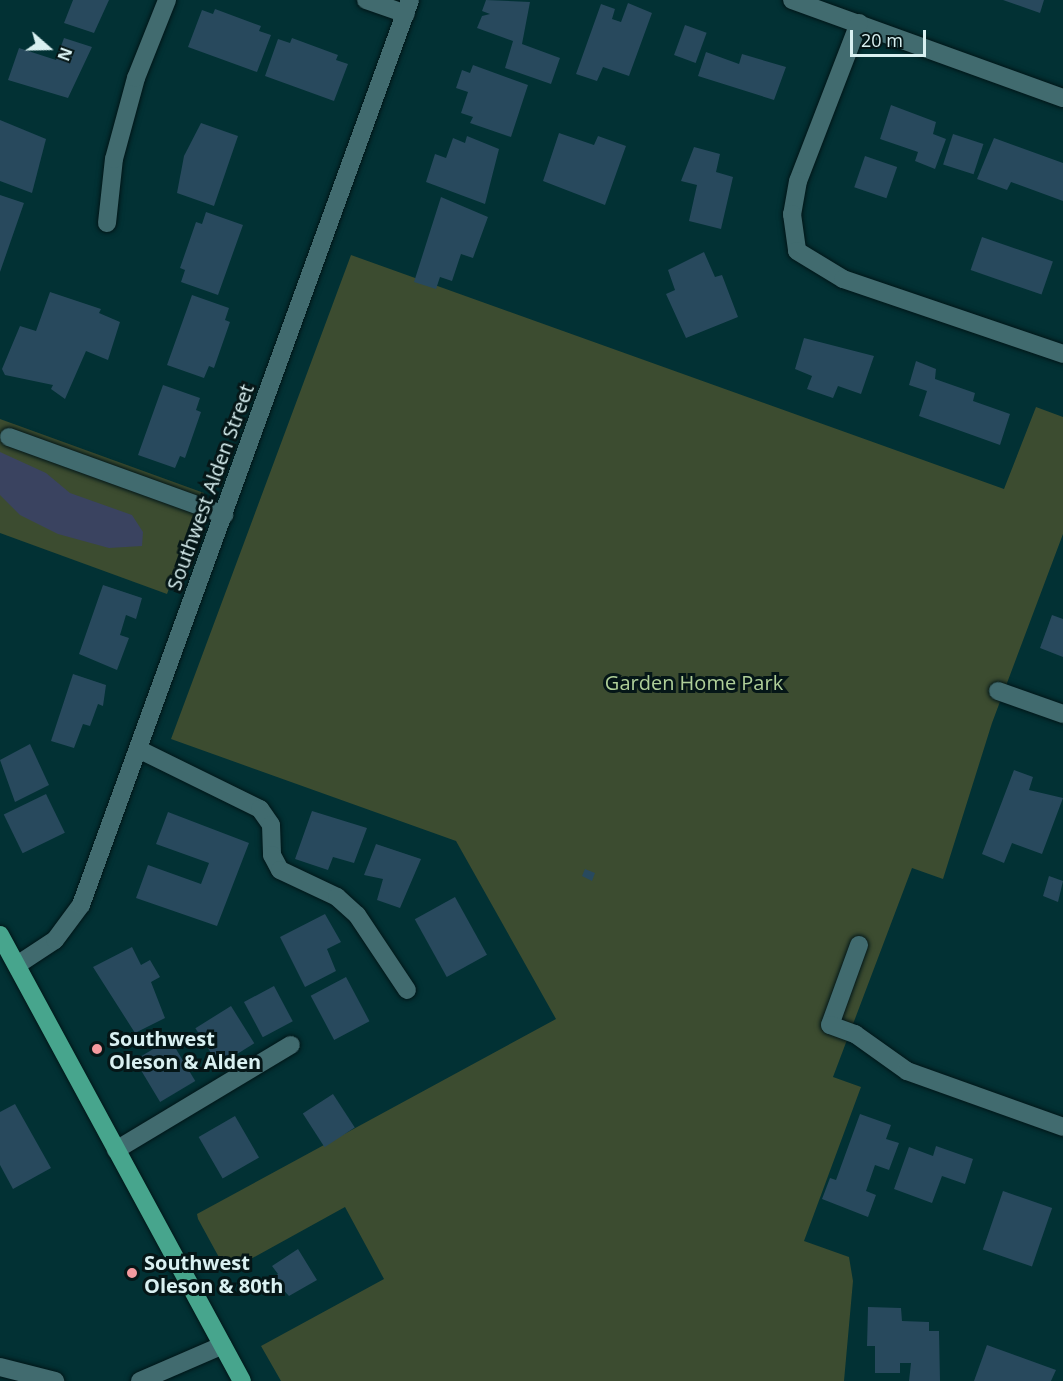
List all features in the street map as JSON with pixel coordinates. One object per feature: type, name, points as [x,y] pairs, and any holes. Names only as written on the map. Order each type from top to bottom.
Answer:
[{"type":"main road","points":[[0,934],[242,1381]]},
{"type":"street","points":[[107,223],[114,159],[136,78],[167,0]]},
{"type":"street","points":[[366,0],[408,7]]},
{"type":"street","points":[[792,0],[1063,98]]},
{"type":"street","name":"Southwest Alden Street","points":[[17,965],[55,940],[76,915],[408,7]]},
{"type":"street","points":[[859,23],[798,181],[792,214],[797,251],[843,279],[1063,354]]},
{"type":"street","points":[[9,437],[224,515]]},
{"type":"street","points":[[998,690],[1063,714]]},
{"type":"street","points":[[138,749],[260,809],[271,825],[272,855],[280,870],[337,897],[357,915],[407,990]]},
{"type":"street","points":[[860,945],[831,1025],[855,1034],[907,1071],[1063,1127]]},
{"type":"street","points":[[116,1150],[291,1045]]},
{"type":"street","points":[[140,1381],[223,1345]]},
{"type":"street","points":[[0,1367],[55,1381]]},
{"type":"green space","name":"Garden Home Park","points":[[351,255],[1004,489],[1036,407],[1063,417],[1063,534],[992,723],[943,879],[912,868],[833,1077],[861,1087],[804,1241],[849,1257],[853,1281],[844,1381],[281,1381],[261,1346],[384,1279],[345,1207],[227,1272],[198,1219],[197,1214],[556,1019],[456,841],[171,739]]},
{"type":"green space","points":[[0,419],[204,493],[167,594],[0,533]]},
{"type":"water","points":[[0,452],[46,473],[70,493],[132,515],[143,532],[142,546],[109,548],[58,534],[20,515],[0,495]]},
{"type":"building","points":[[73,0],[109,0],[94,33],[64,23]]},
{"type":"building","points":[[486,0],[530,2],[522,44],[560,58],[551,84],[505,68],[513,41],[477,28],[482,16],[490,14],[482,11]]},
{"type":"building","points":[[1003,0],[1044,0],[1040,13]]},
{"type":"building","points":[[628,3],[652,13],[629,76],[603,67],[597,81],[576,74],[601,4],[615,9],[612,19],[621,22]]},
{"type":"building","points":[[215,9],[261,26],[259,31],[271,35],[257,72],[188,47],[202,10],[213,14]]},
{"type":"building","points":[[685,25],[707,33],[696,63],[674,55]]},
{"type":"building","points":[[64,38],[92,47],[68,98],[8,80],[19,48],[56,60]]},
{"type":"building","points":[[292,38],[338,55],[336,60],[348,64],[334,101],[265,76],[278,39],[290,43]]},
{"type":"building","points":[[706,52],[739,64],[742,54],[786,67],[774,100],[698,76]]},
{"type":"building","points":[[473,65],[528,85],[511,137],[470,123],[473,117],[461,113],[468,92],[456,88],[462,70],[470,73]]},
{"type":"building","points":[[891,105],[936,122],[933,134],[946,139],[935,169],[915,161],[918,152],[880,139]]},
{"type":"building","points":[[0,120],[46,139],[32,193],[0,181]]},
{"type":"building","points":[[201,123],[238,136],[214,206],[177,193],[184,156]]},
{"type":"building","points":[[559,133],[594,145],[598,136],[626,146],[605,205],[543,181]]},
{"type":"building","points":[[953,134],[983,144],[974,174],[943,164]]},
{"type":"building","points":[[467,136],[499,149],[485,204],[426,182],[435,154],[446,158],[453,138],[465,143]]},
{"type":"building","points":[[994,138],[1063,163],[1063,201],[1011,182],[1007,190],[977,179]]},
{"type":"building","points":[[694,147],[720,154],[716,172],[733,177],[721,229],[689,221],[697,185],[681,181]]},
{"type":"building","points":[[865,156],[897,167],[886,198],[854,187]]},
{"type":"building","points":[[0,195],[24,203],[0,272]]},
{"type":"building","points":[[441,197],[488,217],[473,258],[461,254],[452,281],[440,277],[436,289],[414,282]]},
{"type":"building","points":[[206,212],[243,225],[218,295],[181,282],[185,270],[180,268],[196,222],[202,224]]},
{"type":"building","points":[[982,237],[1053,261],[1042,295],[971,270]]},
{"type":"building","points":[[704,252],[715,277],[722,275],[738,317],[686,338],[666,294],[675,290],[668,270]]},
{"type":"building","points":[[50,292],[101,309],[99,313],[120,322],[108,360],[86,351],[65,399],[51,389],[53,385],[5,375],[2,369],[20,326],[36,331]]},
{"type":"building","points":[[192,295],[229,308],[225,320],[230,322],[214,368],[209,366],[204,378],[167,365]]},
{"type":"building","points":[[804,338],[874,356],[861,394],[838,386],[833,398],[807,389],[812,376],[795,369]]},
{"type":"building","points":[[916,361],[936,369],[935,379],[975,393],[973,401],[1010,414],[1000,445],[919,416],[927,391],[909,385]]},
{"type":"building","points":[[163,385],[200,398],[196,410],[201,412],[185,458],[180,456],[175,468],[138,455]]},
{"type":"building","points":[[103,585],[142,598],[136,619],[126,615],[120,635],[129,638],[117,670],[79,654]]},
{"type":"building","points":[[1052,615],[1063,619],[1063,657],[1040,648]]},
{"type":"building","points":[[73,674],[106,685],[103,706],[98,704],[90,726],[83,724],[74,748],[51,741]]},
{"type":"building","points":[[30,744],[49,785],[15,802],[0,760]]},
{"type":"building","points":[[1014,770],[1033,777],[1029,790],[1063,798],[1042,854],[1012,843],[1004,863],[982,854]]},
{"type":"building","points":[[46,794],[65,833],[23,853],[4,815]]},
{"type":"building","points":[[312,811],[367,828],[354,863],[333,857],[328,870],[295,859]]},
{"type":"building","points":[[168,812],[249,843],[217,926],[136,898],[148,865],[201,884],[209,863],[156,844]]},
{"type":"building","points":[[376,844],[421,859],[400,908],[377,900],[383,879],[364,875]]},
{"type":"building","points":[[585,869],[595,873],[592,881],[582,876]]},
{"type":"building","points":[[1049,876],[1063,881],[1058,902],[1043,896]]},
{"type":"building","points":[[455,897],[487,955],[447,977],[415,919]]},
{"type":"building","points":[[325,914],[341,942],[327,949],[336,971],[305,987],[280,937]]},
{"type":"building","points":[[132,947],[141,965],[150,960],[160,977],[151,982],[165,1018],[135,1033],[93,967]]},
{"type":"building","points":[[346,977],[369,1021],[334,1040],[311,996]]},
{"type":"building","points":[[274,986],[293,1021],[263,1037],[244,1002]]},
{"type":"building","points":[[231,1006],[254,1043],[219,1066],[195,1028]]},
{"type":"building","points":[[170,1039],[195,1081],[160,1102],[135,1060]]},
{"type":"building","points":[[333,1094],[355,1128],[325,1147],[303,1114]]},
{"type":"building","points":[[15,1104],[51,1168],[13,1189],[0,1165],[0,1112]]},
{"type":"building","points":[[860,1114],[891,1125],[886,1139],[899,1143],[889,1170],[875,1165],[866,1191],[876,1195],[868,1217],[822,1199],[830,1178],[836,1180]]},
{"type":"building","points":[[235,1116],[259,1158],[223,1179],[199,1137]]},
{"type":"building","points":[[936,1146],[973,1159],[965,1184],[942,1176],[932,1203],[894,1189],[909,1147],[933,1156]]},
{"type":"building","points":[[1003,1191],[1052,1208],[1032,1267],[983,1250]]},
{"type":"building","points":[[298,1249],[317,1280],[289,1296],[272,1278],[278,1274],[272,1266]]},
{"type":"building","points":[[868,1307],[901,1308],[902,1321],[929,1322],[929,1331],[939,1331],[940,1381],[909,1381],[911,1363],[900,1363],[900,1373],[875,1373],[875,1346],[867,1346]]},
{"type":"building","points":[[987,1345],[1056,1370],[1051,1381],[974,1381]]},
{"type":"place","name":"Southwest Oleson & Alden","points":[[97,1049]]},
{"type":"place","name":"Southwest Oleson & 80th","points":[[132,1273]]}]
